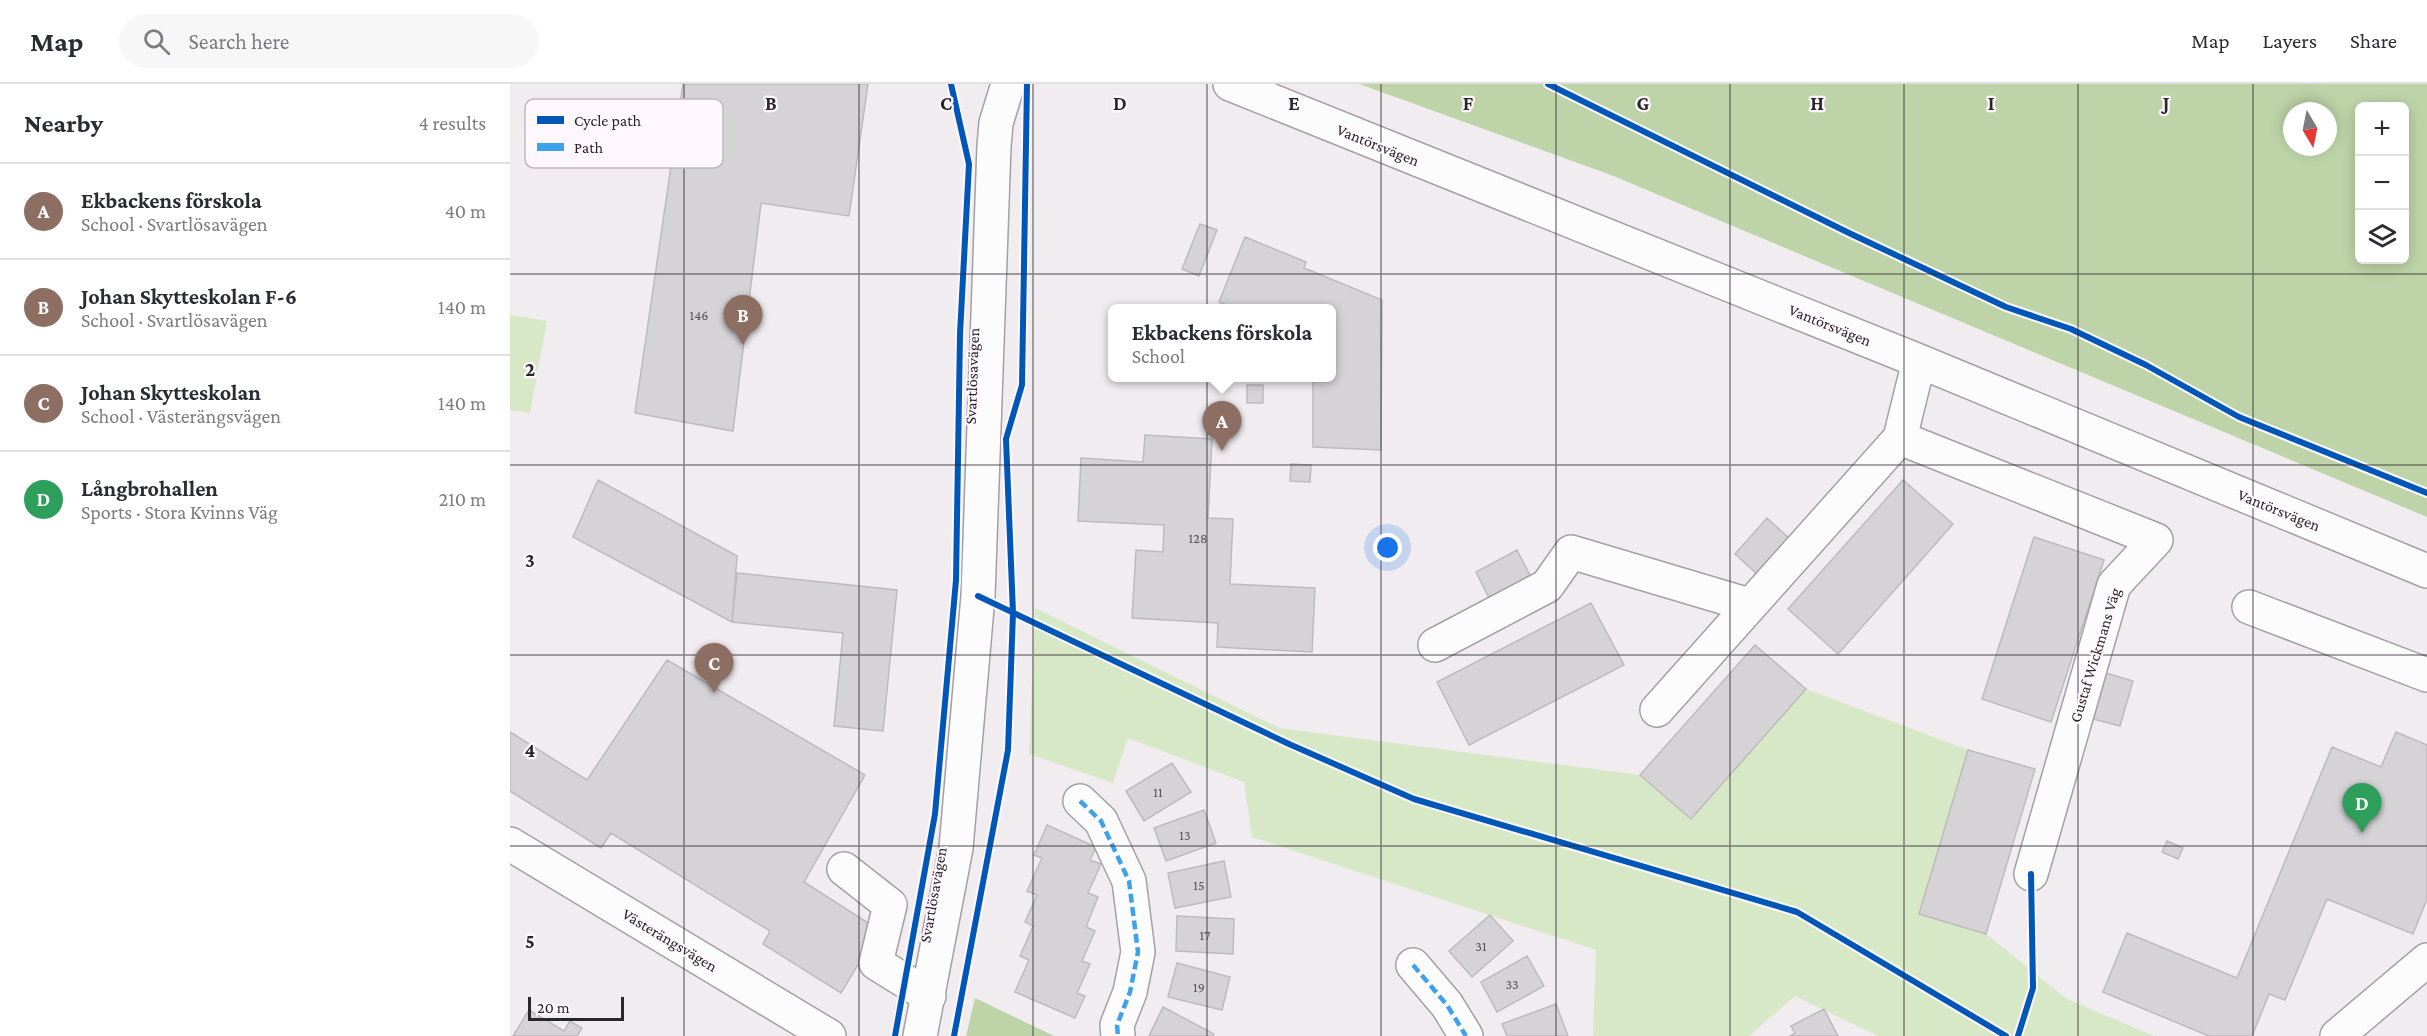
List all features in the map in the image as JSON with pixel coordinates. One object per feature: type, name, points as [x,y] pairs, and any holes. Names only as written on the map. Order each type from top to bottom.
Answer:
[{"type":"street","name":"Svartlösavägen","points":[[985,84],[994,146]]},
{"type":"street","name":"Svartlösavägen","points":[[920,1036],[956,848],[978,596],[994,146],[996,123],[1008,84]]},
{"type":"street","name":"Vantörsvägen","points":[[1230,84],[1919,361],[2427,571]]},
{"type":"street","points":[[1657,710],[1900,438],[1919,361]]},
{"type":"street","name":"Gustaf Wickmans Väg","points":[[1900,438],[2156,540],[2114,585],[2031,874]]},
{"type":"street","points":[[1435,645],[1547,586],[1571,552],[1749,605]]},
{"type":"street","points":[[2249,607],[2427,675]]},
{"type":"street","points":[[1080,801],[1101,821],[1129,881],[1138,952],[1130,992],[1117,1024],[1118,1036]]},
{"type":"street","name":"Västerängsvägen","points":[[510,844],[829,1036]]},
{"type":"street","points":[[844,869],[890,905],[876,963],[929,996]]},
{"type":"street","points":[[2337,1036],[2427,960]]},
{"type":"street","points":[[1413,965],[1447,1005],[1466,1036]]},
{"type":"green space","points":[[1359,84],[2427,84],[2427,517],[1611,175]]},
{"type":"green space","points":[[510,315],[547,321],[530,413],[510,410]]},
{"type":"green space","points":[[1035,608],[1279,728],[1640,775],[1691,819],[1806,689],[1968,750],[1919,914],[1986,934],[2067,999],[2154,1036],[1878,1036],[1795,996],[1749,1036],[1593,1036],[1596,950],[1252,837],[1244,782],[1128,738],[1113,783],[1029,754]]},
{"type":"green space","points":[[975,998],[1054,1036],[966,1036]]},
{"type":"building","points":[[683,84],[868,84],[849,216],[761,203],[733,431],[635,413],[671,168],[723,168],[723,99],[681,99]]},
{"type":"building","points":[[1200,224],[1217,230],[1199,276],[1182,269]]},
{"type":"building","points":[[1245,237],[1306,262],[1304,268],[1382,300],[1381,450],[1313,447],[1313,382],[1336,382],[1336,304],[1224,304],[1219,302]]},
{"type":"building","points":[[1247,385],[1263,385],[1263,403],[1247,403]]},
{"type":"building","points":[[1145,435],[1212,439],[1208,518],[1233,519],[1230,584],[1315,588],[1312,652],[1217,647],[1218,623],[1132,618],[1136,550],[1163,552],[1164,525],[1078,521],[1081,458],[1143,462]]},
{"type":"building","points":[[1291,464],[1311,465],[1310,482],[1290,481]]},
{"type":"building","points":[[598,480],[737,556],[732,622],[573,537]]},
{"type":"building","points":[[1903,480],[1953,524],[1838,654],[1788,609]]},
{"type":"building","points":[[1767,518],[1791,540],[1758,575],[1735,554]]},
{"type":"building","points":[[2034,537],[2104,560],[2051,722],[1982,699]]},
{"type":"building","points":[[1517,550],[1532,579],[1490,600],[1476,572]]},
{"type":"building","points":[[737,573],[897,590],[883,731],[834,726],[843,633],[732,622]]},
{"type":"building","points":[[1591,603],[1624,665],[1469,745],[1437,682]]},
{"type":"building","points":[[1755,645],[1806,689],[1691,819],[1640,775]]},
{"type":"building","points":[[667,660],[865,775],[804,882],[879,930],[841,993],[763,944],[770,931],[611,833],[601,848],[510,791],[510,732],[587,780]]},
{"type":"building","points":[[2106,673],[2133,681],[2120,726],[2093,719]]},
{"type":"building","points":[[2396,732],[2427,745],[2427,899],[2413,934],[2327,899],[2285,1000],[2269,994],[2252,1036],[2209,1036],[2103,992],[2127,933],[2237,978],[2332,747],[2381,767]]},
{"type":"building","points":[[1968,750],[2035,769],[1986,934],[1919,914]]},
{"type":"building","points":[[1172,763],[1191,792],[1144,821],[1126,791]]},
{"type":"building","points":[[1204,810],[1216,843],[1166,861],[1154,828]]},
{"type":"building","points":[[1047,825],[1096,847],[1090,860],[1101,864],[1088,893],[1098,897],[1086,927],[1095,931],[1082,961],[1090,964],[1077,993],[1085,996],[1075,1018],[1015,992],[1029,960],[1020,956],[1033,926],[1025,922],[1037,895],[1027,891],[1042,858],[1034,855]]},
{"type":"building","points":[[2167,841],[2183,848],[2178,859],[2162,852]]},
{"type":"building","points":[[1224,861],[1231,897],[1175,908],[1168,873]]},
{"type":"building","points":[[1490,915],[1513,941],[1472,977],[1449,951]]},
{"type":"building","points":[[1177,916],[1234,919],[1233,954],[1176,951]]},
{"type":"building","points":[[1527,956],[1544,986],[1497,1012],[1481,982]]},
{"type":"building","points":[[1177,963],[1230,977],[1222,1010],[1168,997]]},
{"type":"building","points":[[1556,1004],[1568,1036],[1507,1036],[1502,1024]]},
{"type":"building","points":[[1163,1007],[1214,1034],[1213,1036],[1149,1036]]},
{"type":"building","points":[[1824,1009],[1838,1036],[1790,1036],[1795,1033],[1791,1026]]},
{"type":"building","points":[[529,1010],[564,1031],[570,1021],[582,1028],[577,1036],[513,1036]]},
{"type":"marked path","points":[[1080,801],[1101,821],[1129,881],[1138,952],[1130,992],[1117,1025],[1118,1036]]},
{"type":"marked path","points":[[1413,965],[1447,1005],[1466,1036]]},
{"type":"cycle path","points":[[895,1036],[935,814],[956,580],[960,334],[969,164],[951,84]]},
{"type":"cycle path","points":[[954,1036],[1008,750],[1013,613],[1006,439],[1022,385],[1027,84]]},
{"type":"cycle path","points":[[1548,84],[1849,233],[2006,307],[2071,329],[2146,365],[2239,417],[2427,493]]},
{"type":"cycle path","points":[[978,596],[1289,744],[1414,799],[1797,912],[2006,1036]]},
{"type":"cycle path","points":[[2018,1036],[2033,988],[2031,874]]},
{"type":"place","name":"Johan Skytteskolan F-6","points":[[743,345]]},
{"type":"place","name":"Ekbackens förskola","points":[[1222,451]]},
{"type":"place","name":"Johan Skytteskolan","points":[[714,693]]},
{"type":"place","name":"Långbrohallen","points":[[2362,833]]}]
